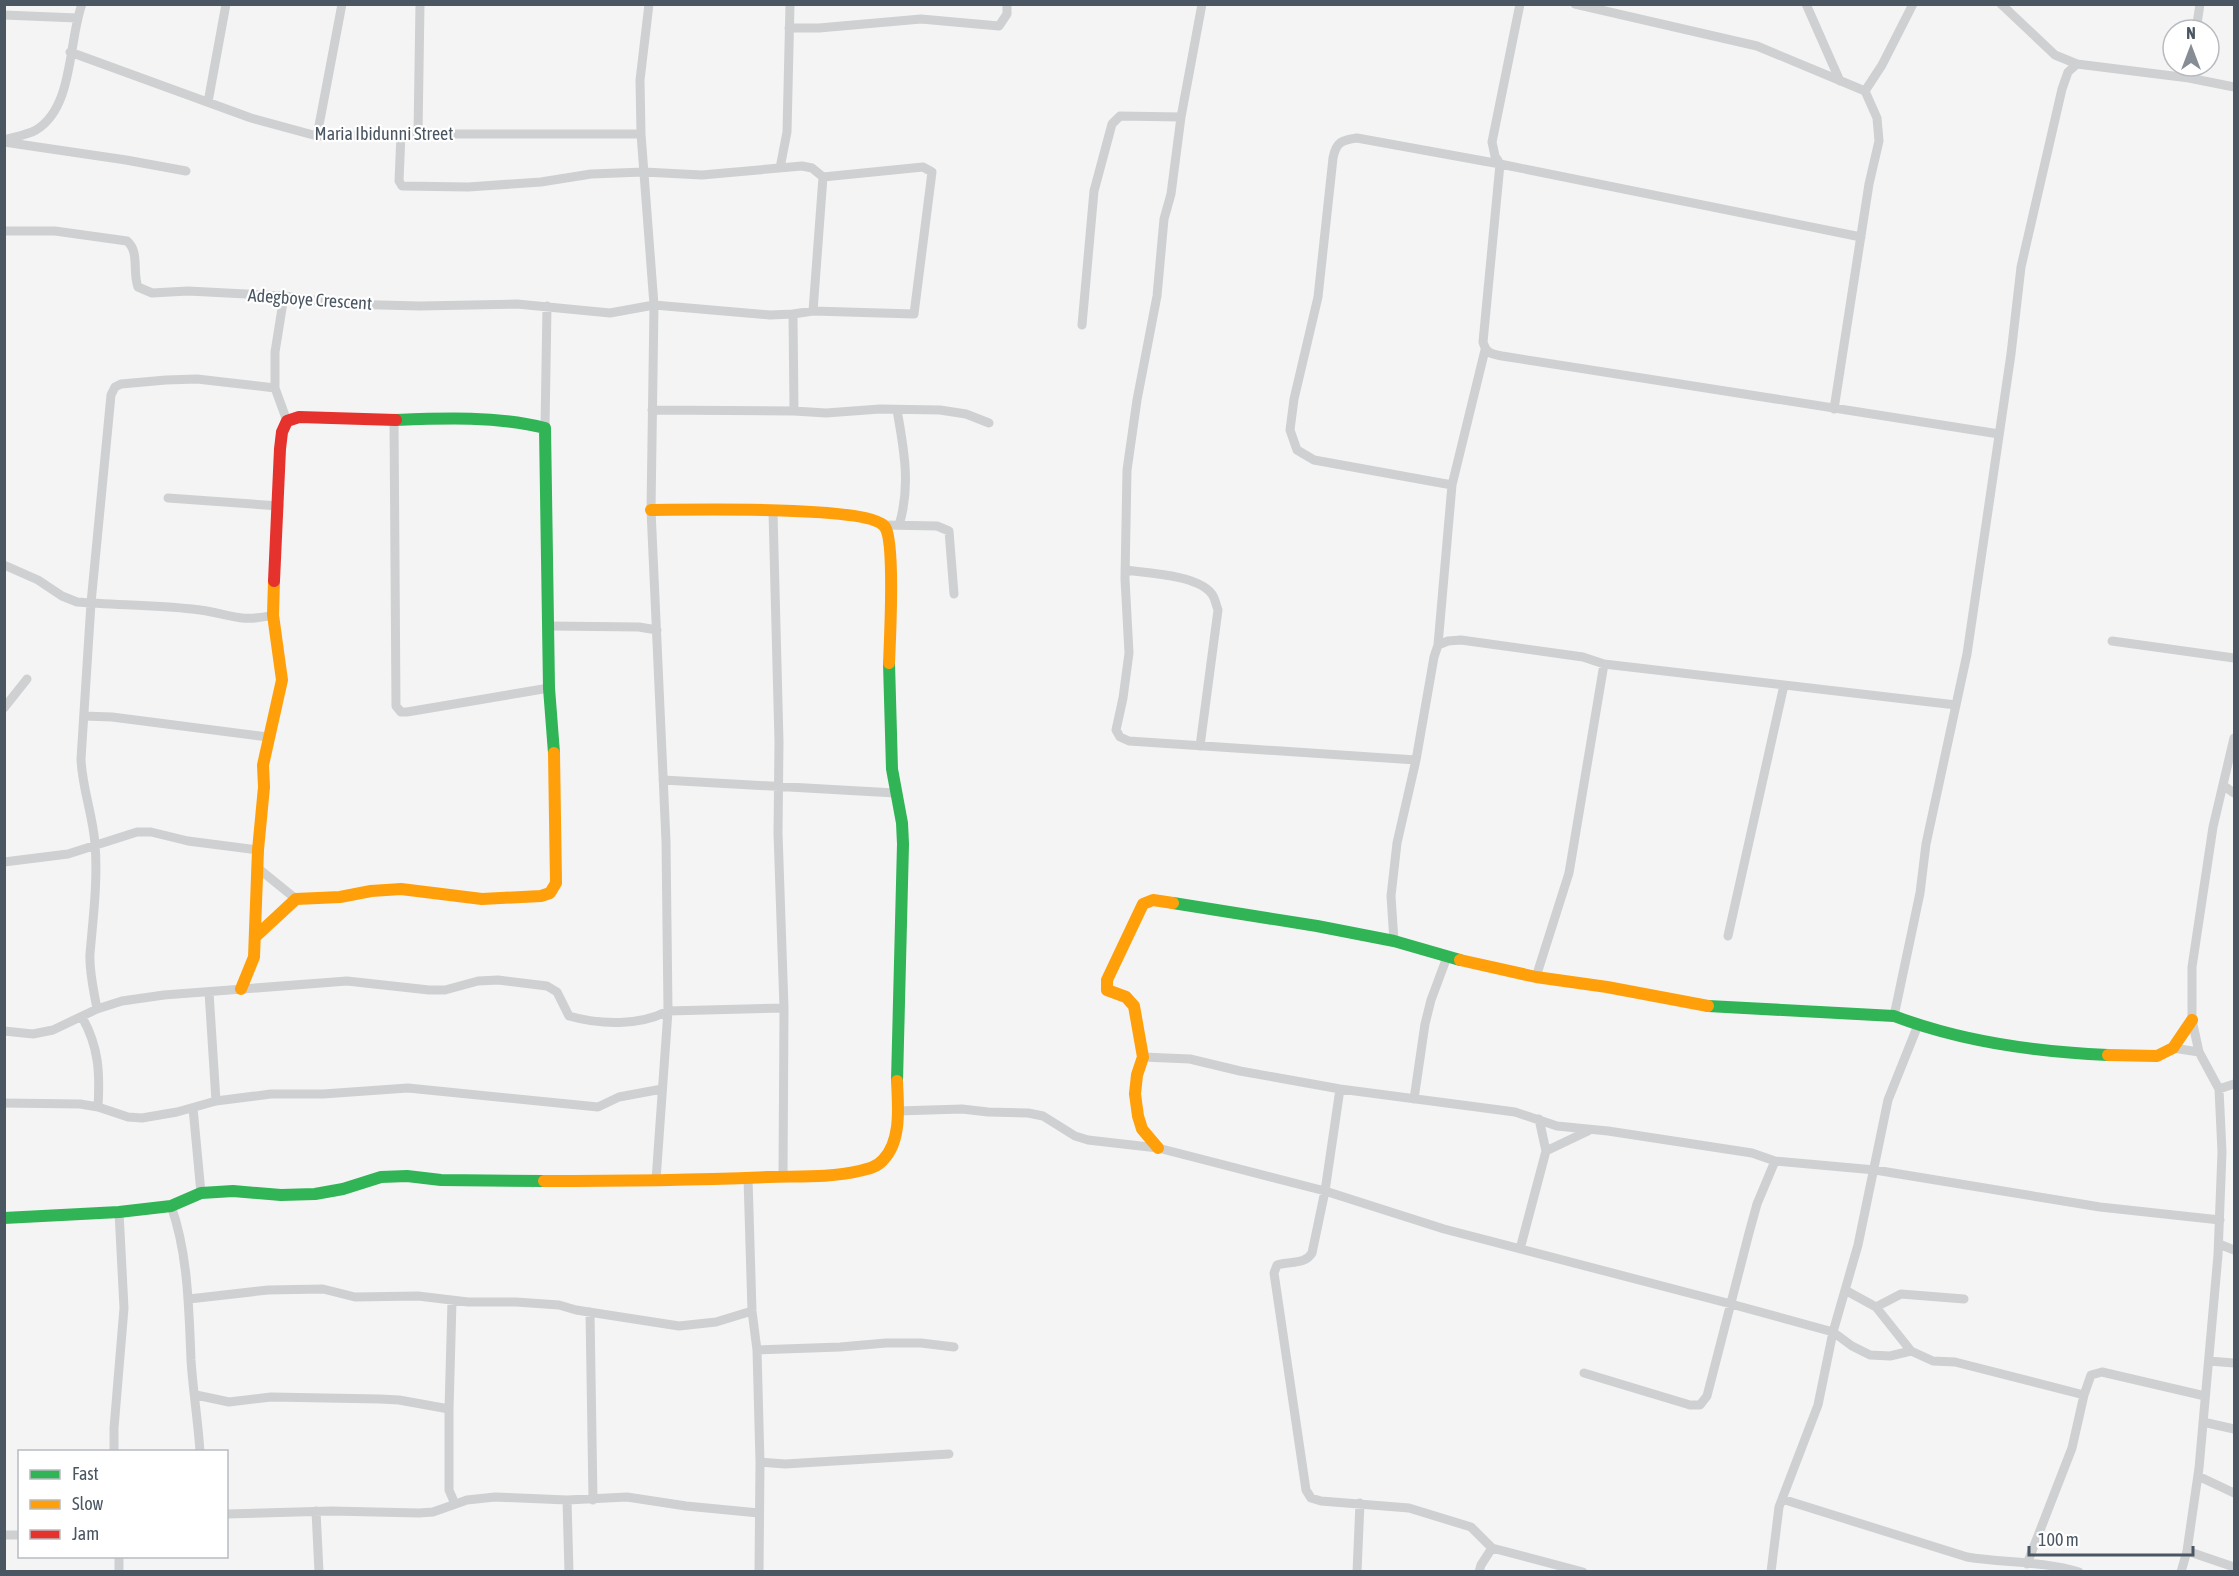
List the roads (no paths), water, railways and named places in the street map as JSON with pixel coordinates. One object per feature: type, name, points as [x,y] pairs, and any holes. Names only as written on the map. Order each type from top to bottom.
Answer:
[{"type":"street","points":[[4,141],[35,130],[59,105],[65,84],[76,18],[82,4]]},
{"type":"street","points":[[208,102],[226,4]]},
{"type":"street","points":[[317,136],[342,4]]},
{"type":"street","points":[[418,134],[420,4]]},
{"type":"street","points":[[649,4],[640,80],[641,134],[654,305],[651,510],[666,841],[668,1011],[656,1180]]},
{"type":"street","points":[[780,168],[787,132],[790,4]]},
{"type":"street","points":[[789,28],[819,28],[921,19],[999,26],[1007,14],[1007,4]]},
{"type":"street","points":[[1202,4],[1181,117],[1171,194],[1164,219],[1157,296],[1137,400],[1127,470],[1125,570],[1129,653],[1116,730],[1120,737],[1130,741],[1416,760]]},
{"type":"street","points":[[1394,941],[1391,896],[1397,843],[1438,645],[1452,485],[1485,350],[1482,342],[1500,164],[1495,156],[1492,142],[1520,4]]},
{"type":"street","points":[[1575,4],[1757,46],[1865,91],[1877,118],[1879,141],[1869,184],[1834,409]]},
{"type":"street","points":[[1806,4],[1840,81]]},
{"type":"street","points":[[1865,91],[1882,65],[1913,4]]},
{"type":"street","points":[[2001,4],[2055,55],[2077,64],[2161,74]]},
{"type":"street","points":[[4,15],[76,18]]},
{"type":"street","name":"Maria Ibidunni Street","points":[[70,52],[251,118],[317,136],[641,134]]},
{"type":"street","points":[[1894,1016],[1920,893],[1928,833],[1967,654],[2022,267],[2062,88],[2068,72],[2077,64]]},
{"type":"street","points":[[2189,78],[2235,87]]},
{"type":"street","points":[[1083,325],[1094,192],[1112,124],[1120,116],[1181,117]]},
{"type":"street","points":[[401,134],[399,181],[402,186],[468,187],[541,182],[591,174],[644,172],[702,175],[780,168],[812,168],[823,177],[813,311]]},
{"type":"street","points":[[1452,485],[1314,460],[1298,450],[1290,430],[1294,399],[1318,297],[1335,146],[1342,140],[1357,138],[1500,164],[1861,237]]},
{"type":"street","points":[[4,141],[186,171]]},
{"type":"street","name":"Adegboye Crescent","points":[[4,231],[55,231],[127,241],[135,250],[138,287],[152,293],[188,291],[284,296],[341,304],[442,306],[517,304],[610,313],[654,305],[770,315],[813,311],[914,314],[933,172],[923,167],[823,177]]},
{"type":"street","points":[[241,989],[254,957],[258,850],[264,788],[263,765],[267,737],[282,680],[273,615],[280,449],[282,432],[287,421],[275,388],[275,352],[284,296]]},
{"type":"street","points":[[256,936],[296,899],[401,890],[482,899],[541,896],[550,893],[556,883],[555,765],[549,688],[545,428],[547,306]]},
{"type":"street","points":[[793,314],[794,411]]},
{"type":"street","points":[[1485,350],[1502,356],[2000,434]]},
{"type":"street","points":[[97,1009],[90,955],[95,912],[95,845],[82,778],[91,603],[111,394],[115,387],[121,384],[196,379],[275,388]]},
{"type":"street","points":[[652,410],[826,413],[880,408],[940,410],[966,414],[989,423]]},
{"type":"street","points":[[897,410],[906,484],[905,506],[899,525]]},
{"type":"street","points":[[287,421],[299,417],[394,420],[437,418],[525,423],[545,428]]},
{"type":"street","points":[[394,420],[396,706],[401,712],[407,712],[549,688]]},
{"type":"street","points":[[168,498],[279,506]]},
{"type":"street","points":[[651,510],[814,511],[871,518],[884,525],[937,526],[949,531],[954,594]]},
{"type":"street","points":[[773,512],[784,1008],[783,1176]]},
{"type":"street","points":[[4,1218],[119,1212],[171,1206],[201,1193],[233,1191],[281,1195],[315,1194],[343,1189],[381,1177],[407,1176],[441,1180],[748,1178],[845,1173],[870,1169],[884,1161],[893,1141],[898,1111],[897,1057],[903,844],[902,823],[892,769],[889,537],[884,525]]},
{"type":"street","points":[[4,565],[38,580],[62,596],[77,602],[194,609],[240,619],[257,619],[273,615]]},
{"type":"street","points":[[1125,570],[1182,579],[1204,586],[1213,594],[1218,610],[1200,746]]},
{"type":"street","points":[[549,626],[639,627],[657,630]]},
{"type":"street","points":[[1438,645],[1461,640],[1583,657],[1604,664],[1956,705]]},
{"type":"street","points":[[2112,642],[2235,658]]},
{"type":"street","points":[[1536,977],[1569,873],[1604,664]]},
{"type":"street","points":[[4,708],[27,679]]},
{"type":"street","points":[[1728,936],[1784,685]]},
{"type":"street","points":[[84,716],[112,717],[267,737]]},
{"type":"street","points":[[2181,1572],[2187,1551],[2204,1422],[2219,1245],[2222,1152],[2219,1089],[2199,1052],[2192,1020],[2192,967],[2213,827],[2235,738]]},
{"type":"street","points":[[663,780],[895,792]]},
{"type":"street","points":[[2224,786],[2235,793]]},
{"type":"street","points":[[4,862],[68,854],[137,832],[152,832],[188,841],[258,850]]},
{"type":"street","points":[[259,869],[296,899]]},
{"type":"street","points":[[1158,1148],[1142,1129],[1138,1116],[1135,1094],[1137,1075],[1143,1057],[1132,999],[1107,990],[1107,980],[1143,904],[1153,900],[1317,926],[1394,941],[1447,957],[1536,977],[1607,987],[1706,1006],[1894,1016],[1918,1025],[1992,1044],[2037,1050],[2157,1056],[2173,1048],[2192,1020]]},
{"type":"street","points":[[1414,1099],[1423,1054],[1425,1024],[1447,957]]},
{"type":"street","points":[[4,1031],[33,1034],[53,1030],[97,1009],[122,1001],[348,981],[445,990],[478,981],[498,980],[547,986],[557,992],[569,1016],[580,1019],[634,1022],[654,1018],[668,1011],[784,1008]]},
{"type":"street","points":[[209,992],[216,1101]]},
{"type":"street","points":[[82,1017],[93,1036],[97,1058],[98,1107]]},
{"type":"street","points":[[1771,1572],[1779,1507],[1818,1405],[1833,1332],[1858,1245],[1888,1100],[1918,1025]]},
{"type":"street","points":[[2173,1048],[2199,1052]]},
{"type":"street","points":[[1143,1057],[1190,1059],[1240,1071],[1340,1089],[1515,1112],[1557,1126],[1608,1131],[1741,1152],[1775,1161],[1875,1170],[2100,1207],[2220,1220]]},
{"type":"street","points":[[2219,1089],[2235,1084]]},
{"type":"street","points":[[4,1103],[80,1104],[98,1107],[128,1117],[142,1118],[216,1101],[271,1094],[322,1094],[408,1088],[598,1107],[619,1097],[662,1089]]},
{"type":"street","points":[[1340,1089],[1325,1191],[1312,1253],[1309,1259],[1277,1265],[1274,1273],[1306,1490],[1311,1498],[1321,1501],[1409,1508],[1471,1527],[1492,1548],[1583,1572]]},
{"type":"street","points":[[193,1108],[201,1193]]},
{"type":"street","points":[[898,1111],[962,1109],[1043,1116],[1076,1136],[1088,1140],[1158,1148],[1325,1191],[1427,1224],[1833,1332],[1852,1346],[1870,1355],[1890,1356],[1911,1351]]},
{"type":"street","points":[[1520,1249],[1546,1150],[1539,1119]]},
{"type":"street","points":[[1546,1150],[1589,1130]]},
{"type":"street","points":[[1584,1373],[1690,1405],[1700,1405],[1707,1396],[1757,1204],[1775,1161]]},
{"type":"street","points":[[748,1178],[752,1311],[757,1350],[760,1462],[759,1572]]},
{"type":"street","points":[[171,1206],[176,1222],[189,1299],[200,1450]]},
{"type":"street","points":[[114,1450],[124,1308],[119,1212]]},
{"type":"street","points":[[2219,1245],[2235,1250]]},
{"type":"street","points":[[189,1299],[268,1290],[323,1288],[355,1298],[418,1296],[452,1301],[541,1304],[679,1326],[716,1322],[752,1311]]},
{"type":"street","points":[[1845,1290],[1876,1307],[1911,1351],[1933,1361],[1955,1362],[2084,1395]]},
{"type":"street","points":[[1876,1307],[1901,1294],[1964,1299]]},
{"type":"street","points":[[452,1301],[449,1490],[455,1504]]},
{"type":"street","points":[[590,1312],[593,1500]]},
{"type":"street","points":[[757,1350],[921,1343],[954,1347]]},
{"type":"street","points":[[2209,1360],[2235,1363]]},
{"type":"street","points":[[2027,1564],[2072,1448],[2091,1375],[2102,1372],[2205,1396]]},
{"type":"street","points":[[196,1395],[229,1402],[271,1397],[399,1400],[449,1409]]},
{"type":"street","points":[[2204,1422],[2235,1429]]},
{"type":"street","points":[[760,1462],[785,1464],[950,1454]]},
{"type":"street","points":[[2198,1476],[2235,1493]]},
{"type":"street","points":[[228,1514],[316,1511],[419,1513],[433,1512],[455,1504],[495,1497],[593,1500],[636,1497],[686,1506],[759,1513]]},
{"type":"street","points":[[1782,1499],[1967,1557],[2047,1565],[2079,1572]]},
{"type":"street","points":[[567,1500],[569,1572]]},
{"type":"street","points":[[1357,1572],[1360,1503]]},
{"type":"street","points":[[316,1511],[318,1572]]},
{"type":"street","points":[[1479,1572],[1480,1565],[1492,1548]]},
{"type":"street","points":[[2187,1551],[2235,1567]]}]
